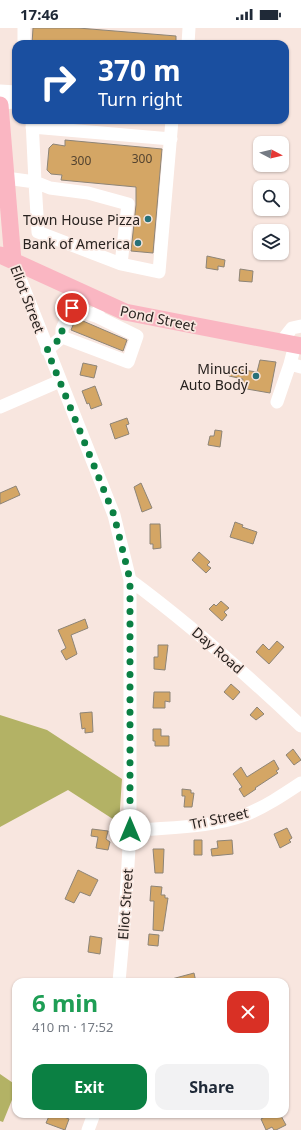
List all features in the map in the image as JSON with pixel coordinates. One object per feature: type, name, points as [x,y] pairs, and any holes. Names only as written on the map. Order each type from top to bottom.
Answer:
[{"type":"main road","name":"Eliot Street","points":[[0,104],[7,185],[6,258]]},
{"type":"main road","points":[[0,226],[7,185]]},
{"type":"main road","name":"Pond Street","points":[[6,258],[99,309],[125,312],[139,316],[292,345]]},
{"type":"street","points":[[24,28],[24,40]]},
{"type":"street","points":[[188,40],[189,28]]},
{"type":"street","points":[[0,91],[12,92]]},
{"type":"street","points":[[0,104],[12,102]]},
{"type":"street","points":[[32,124],[38,232],[121,264],[159,272],[172,124]]},
{"type":"street","points":[[41,124],[171,139]]},
{"type":"street","points":[[7,185],[35,182],[50,188],[88,192],[128,204],[121,264]]},
{"type":"street","name":"Eliot Street","points":[[6,258],[47,350],[114,515],[130,580],[130,830],[119,978]]},
{"type":"street","points":[[47,350],[62,337],[62,329],[72,308],[99,309],[138,336],[128,362],[62,337]]},
{"type":"street","points":[[277,402],[295,366],[292,345],[292,328],[301,326]]},
{"type":"street","points":[[0,407],[60,381]]},
{"type":"street","name":"Day Road","points":[[130,580],[174,612],[223,653],[301,726]]},
{"type":"street","name":"Tri Street","points":[[130,830],[201,824],[243,815],[276,800],[301,783]]},
{"type":"street","points":[[88,1130],[92,1118]]},
{"type":"shaded area","points":[[0,715],[47,730],[122,779],[119,823],[68,790],[0,827]]},
{"type":"shaded area","points":[[0,1074],[12,1082],[12,1100],[3,1122],[0,1121]]},
{"type":"building","points":[[33,28],[78,28],[176,36],[176,40],[32,40]]},
{"type":"building","points":[[65,140],[162,149],[153,253],[131,251],[136,205],[136,187],[61,180],[62,175],[51,174],[47,170],[49,148],[53,144],[65,146]]},
{"type":"building","points":[[207,256],[225,260],[224,267],[218,266],[218,270],[206,268]]},
{"type":"building","points":[[240,269],[253,271],[252,282],[239,281]]},
{"type":"building","points":[[76,318],[127,340],[123,351],[71,330]]},
{"type":"building","name":"Minucci Auto Body","points":[[260,360],[276,362],[270,393],[241,388],[243,379],[229,376],[230,368],[257,372]]},
{"type":"building","points":[[83,363],[97,366],[94,378],[80,375]]},
{"type":"building","points":[[95,386],[102,405],[91,409],[89,403],[87,404],[82,391]]},
{"type":"building","points":[[127,418],[129,424],[126,425],[129,434],[115,439],[110,424]]},
{"type":"building","points":[[215,430],[222,431],[220,447],[208,445],[210,436],[214,436]]},
{"type":"building","points":[[141,483],[152,508],[142,512],[134,487]]},
{"type":"building","points":[[16,486],[20,495],[0,504],[0,493]]},
{"type":"building","points":[[235,522],[243,525],[242,527],[257,532],[253,544],[230,537]]},
{"type":"building","points":[[150,524],[160,524],[161,548],[153,549],[153,544],[150,544]]},
{"type":"building","points":[[199,552],[210,562],[207,565],[211,568],[206,573],[192,560]]},
{"type":"building","points":[[221,601],[229,608],[224,612],[227,615],[222,621],[209,609],[214,604],[216,606]]},
{"type":"building","points":[[85,619],[88,628],[71,635],[77,654],[66,660],[61,651],[66,648],[58,630]]},
{"type":"building","points":[[277,641],[284,647],[269,664],[256,652],[263,644],[269,650]]},
{"type":"building","points":[[158,645],[168,645],[165,670],[154,669],[154,657],[158,657]]},
{"type":"building","points":[[231,684],[240,692],[233,700],[224,692]]},
{"type":"building","points":[[154,692],[170,692],[170,702],[165,701],[165,708],[153,708]]},
{"type":"building","points":[[257,707],[264,714],[256,720],[250,715]]},
{"type":"building","points":[[92,712],[93,732],[85,733],[85,728],[82,729],[80,713]]},
{"type":"building","points":[[153,729],[161,729],[161,736],[169,736],[169,746],[155,746],[155,741],[153,741]]},
{"type":"building","points":[[293,749],[301,760],[294,765],[286,755]]},
{"type":"building","points":[[274,760],[279,769],[276,771],[278,773],[244,797],[239,789],[242,787],[233,774],[241,767],[247,777]]},
{"type":"building","points":[[182,789],[191,790],[191,793],[194,793],[192,807],[184,807],[185,796],[182,796]]},
{"type":"building","points":[[287,828],[292,838],[289,840],[291,842],[280,848],[274,834]]},
{"type":"building","points":[[92,829],[108,831],[106,839],[110,842],[108,850],[96,848],[98,837],[91,836]]},
{"type":"building","points":[[194,840],[202,840],[202,855],[194,855]]},
{"type":"building","points":[[232,840],[233,854],[212,856],[211,849],[218,848],[217,841]]},
{"type":"building","points":[[153,849],[164,849],[163,873],[155,873]]},
{"type":"building","points":[[78,870],[98,880],[90,896],[80,892],[74,903],[65,899]]},
{"type":"building","points":[[151,886],[162,887],[161,895],[165,895],[165,898],[168,898],[163,931],[153,930],[154,901],[150,901]]},
{"type":"building","points":[[149,934],[159,935],[158,946],[148,945]]},
{"type":"building","points":[[90,936],[102,938],[100,954],[88,952]]},
{"type":"building","points":[[194,973],[195,978],[175,978]]},
{"type":"building","points":[[48,1118],[69,1119],[65,1130],[46,1123]]},
{"type":"building","points":[[282,1118],[286,1125],[276,1130],[272,1127],[266,1130],[261,1119]]},
{"type":"place","name":"Town House Pizza","points":[[148,219]]},
{"type":"place","name":"Bank of America","points":[[138,243]]},
{"type":"place","name":"Minucci Auto Body","points":[[256,376]]},
{"type":"route","points":[[72,308],[62,329],[62,337],[47,350],[114,515],[130,580],[130,830]]}]
